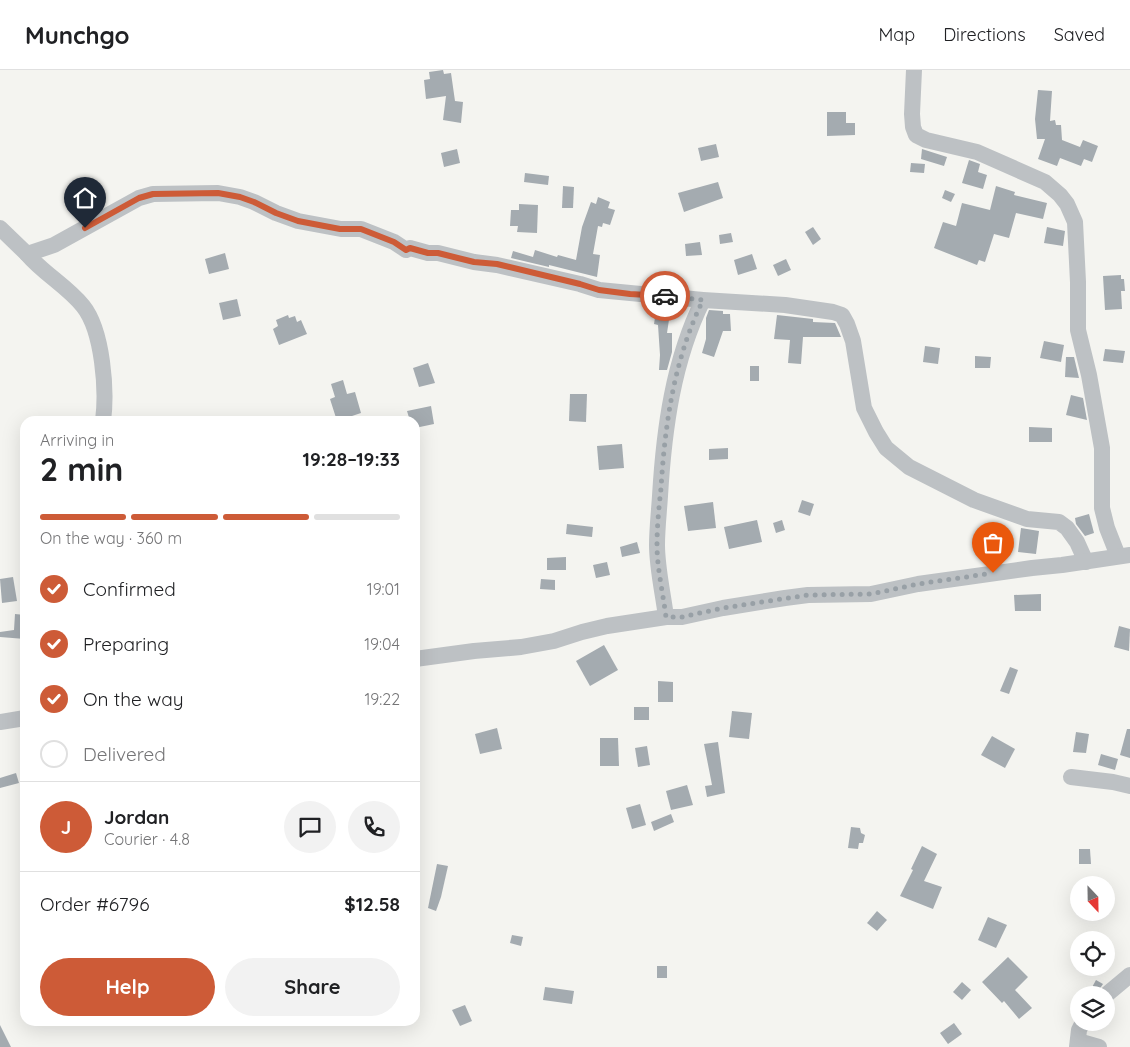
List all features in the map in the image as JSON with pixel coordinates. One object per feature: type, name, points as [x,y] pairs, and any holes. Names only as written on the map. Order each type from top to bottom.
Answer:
[{"type":"street","points":[[420,659],[474,651],[521,647],[554,641],[582,632],[808,595],[871,594],[918,584],[1032,568],[1062,566],[1124,555],[1107,528],[1102,508],[1102,448],[1089,375],[1078,330],[1075,222],[1060,194],[1045,182],[964,147],[926,140],[916,135],[912,114],[914,70]]},
{"type":"street","points":[[27,254],[54,245],[139,198],[153,194],[218,193],[240,197],[298,221],[340,229],[361,229],[394,242],[406,250],[410,248],[474,262],[497,264],[599,290],[703,300],[785,304],[834,312],[842,315],[847,324],[853,341],[864,408],[886,448],[909,467],[974,500],[1027,518],[1058,522],[1067,528],[1077,542],[1086,562]]},
{"type":"street","points":[[0,228],[38,266],[72,294],[83,306],[93,322],[99,345],[104,387],[103,416]]},
{"type":"street","points":[[666,617],[657,546],[667,413],[688,334],[703,300]]},
{"type":"street","points":[[0,722],[20,719]]},
{"type":"street","points":[[1071,777],[1130,786]]},
{"type":"street","points":[[1115,988],[1130,975]]},
{"type":"street","points":[[1079,1031],[1077,1044],[1099,1047]]},
{"type":"building","points":[[443,70],[444,74],[451,73],[455,101],[463,102],[461,123],[443,120],[446,96],[426,99],[424,80],[430,79],[429,72]]},
{"type":"building","points":[[1038,90],[1052,91],[1050,121],[1055,120],[1056,125],[1061,125],[1062,140],[1080,147],[1083,140],[1098,146],[1092,162],[1084,159],[1081,166],[1060,158],[1057,166],[1038,159],[1045,139],[1037,139],[1035,119]]},
{"type":"building","points":[[827,112],[846,112],[846,123],[855,123],[855,135],[827,136]]},
{"type":"building","points":[[716,144],[719,157],[701,161],[698,148]]},
{"type":"building","points":[[457,149],[460,163],[444,167],[441,153]]},
{"type":"building","points":[[922,149],[947,157],[944,166],[921,159]]},
{"type":"building","points":[[969,160],[980,164],[978,172],[987,175],[983,189],[962,183]]},
{"type":"building","points":[[911,163],[925,164],[924,173],[910,172]]},
{"type":"building","points":[[525,173],[549,176],[548,185],[524,182]]},
{"type":"building","points":[[718,182],[723,198],[684,212],[678,193]]},
{"type":"building","points":[[563,186],[574,187],[573,208],[562,208]]},
{"type":"building","points":[[996,186],[1015,192],[1014,195],[1047,203],[1043,219],[1016,213],[1009,238],[994,234],[985,262],[979,260],[977,265],[934,248],[943,222],[956,226],[962,203],[990,210]]},
{"type":"building","points":[[945,190],[955,194],[951,202],[942,198]]},
{"type":"building","points":[[598,197],[610,202],[608,208],[615,210],[610,225],[603,223],[602,227],[598,226],[593,254],[600,255],[597,277],[511,258],[513,251],[533,257],[535,250],[557,257],[558,255],[576,260],[582,227],[591,202],[596,204]]},
{"type":"building","points":[[519,204],[538,205],[537,233],[517,232],[518,226],[510,226],[511,210],[519,210]]},
{"type":"building","points":[[813,227],[821,239],[813,245],[805,232]]},
{"type":"building","points":[[1047,227],[1065,231],[1063,246],[1044,243]]},
{"type":"building","points":[[731,233],[733,242],[720,244],[719,235]]},
{"type":"building","points":[[700,242],[702,255],[686,256],[685,244]]},
{"type":"building","points":[[225,253],[229,269],[209,274],[205,259]]},
{"type":"building","points":[[752,254],[757,269],[738,275],[734,260]]},
{"type":"building","points":[[786,259],[791,270],[778,276],[773,265]]},
{"type":"building","points":[[1121,275],[1121,279],[1124,279],[1125,291],[1121,291],[1122,309],[1105,310],[1103,276]]},
{"type":"building","points":[[237,299],[241,316],[223,320],[219,303]]},
{"type":"building","points":[[709,310],[723,311],[723,314],[730,314],[731,331],[723,331],[714,357],[702,353],[706,339],[706,318]]},
{"type":"building","points":[[656,311],[670,313],[667,333],[672,333],[672,352],[667,370],[659,370],[658,325],[654,324]]},
{"type":"building","points":[[288,315],[289,318],[295,316],[297,322],[301,320],[307,334],[279,345],[273,329],[278,326],[276,320]]},
{"type":"building","points":[[777,315],[813,319],[813,322],[835,323],[841,337],[803,337],[801,364],[788,363],[790,340],[774,339]]},
{"type":"building","points":[[1044,341],[1064,345],[1061,362],[1040,358]]},
{"type":"building","points":[[925,346],[940,348],[938,364],[923,362]]},
{"type":"building","points":[[1105,349],[1125,351],[1123,363],[1103,361]]},
{"type":"building","points":[[975,356],[991,357],[990,368],[975,368]]},
{"type":"building","points":[[1066,357],[1074,357],[1079,378],[1065,377]]},
{"type":"building","points":[[428,363],[435,383],[419,387],[413,368]]},
{"type":"building","points":[[750,366],[759,366],[759,381],[750,381]]},
{"type":"building","points":[[343,380],[347,394],[355,392],[361,413],[352,416],[335,416],[330,399],[335,397],[331,384]]},
{"type":"building","points":[[570,394],[587,394],[586,422],[569,421]]},
{"type":"building","points":[[1071,395],[1083,398],[1087,420],[1066,415]]},
{"type":"building","points":[[431,406],[434,424],[420,427],[420,416],[408,416],[407,411]]},
{"type":"building","points":[[1029,427],[1052,428],[1052,442],[1029,442]]},
{"type":"building","points":[[622,444],[624,468],[599,470],[597,446]]},
{"type":"building","points":[[728,448],[728,459],[709,460],[709,449]]},
{"type":"building","points":[[802,500],[814,504],[810,516],[798,512]]},
{"type":"building","points":[[713,502],[716,528],[688,531],[684,506]]},
{"type":"building","points":[[1089,514],[1094,533],[1085,536],[1076,524],[1075,518]]},
{"type":"building","points":[[757,520],[762,542],[729,549],[724,527]]},
{"type":"building","points":[[782,520],[785,530],[776,533],[773,523]]},
{"type":"building","points":[[567,524],[593,527],[592,537],[566,534]]},
{"type":"building","points":[[1021,528],[1039,531],[1036,554],[1018,552]]},
{"type":"building","points":[[637,542],[640,553],[622,557],[620,547]]},
{"type":"building","points":[[566,557],[566,570],[547,570],[547,558]]},
{"type":"building","points":[[607,562],[610,575],[596,578],[593,565]]},
{"type":"building","points":[[13,577],[17,601],[2,603],[0,579]]},
{"type":"building","points":[[541,579],[555,580],[555,590],[540,589]]},
{"type":"building","points":[[1041,594],[1041,611],[1015,611],[1014,595]]},
{"type":"building","points":[[15,614],[20,614],[20,639],[0,637],[0,632],[14,630]]},
{"type":"building","points":[[1119,626],[1130,629],[1129,651],[1114,647]]},
{"type":"building","points":[[604,645],[618,670],[590,686],[576,661]]},
{"type":"building","points":[[1010,667],[1018,670],[1009,694],[1000,691]]},
{"type":"building","points":[[658,681],[673,682],[673,702],[658,702]]},
{"type":"building","points":[[634,707],[649,707],[649,720],[634,720]]},
{"type":"building","points":[[732,711],[752,713],[749,739],[729,737]]},
{"type":"building","points":[[497,728],[502,749],[480,754],[475,734]]},
{"type":"building","points":[[1127,729],[1130,729],[1130,758],[1120,755]]},
{"type":"building","points":[[1076,732],[1089,734],[1086,753],[1073,752]]},
{"type":"building","points":[[992,736],[1015,749],[1005,768],[981,755]]},
{"type":"building","points":[[600,738],[618,738],[619,766],[600,766]]},
{"type":"building","points":[[718,742],[725,793],[707,797],[705,786],[712,785],[704,744]]},
{"type":"building","points":[[647,746],[650,765],[638,767],[635,748]]},
{"type":"building","points":[[1101,754],[1118,759],[1115,770],[1098,765]]},
{"type":"building","points":[[16,773],[19,783],[0,788],[0,778]]},
{"type":"building","points":[[687,785],[693,805],[671,810],[666,791]]},
{"type":"building","points":[[640,804],[646,825],[632,829],[626,808]]},
{"type":"building","points":[[671,814],[674,822],[654,831],[651,822]]},
{"type":"building","points":[[851,827],[860,828],[861,833],[865,835],[863,843],[859,843],[858,849],[848,848]]},
{"type":"building","points":[[922,846],[937,854],[924,881],[942,887],[933,909],[900,896]]},
{"type":"building","points":[[1079,849],[1090,849],[1091,864],[1079,864]]},
{"type":"building","points":[[437,864],[448,866],[436,911],[428,908]]},
{"type":"building","points":[[877,911],[887,920],[877,931],[867,923]]},
{"type":"building","points":[[988,917],[1007,925],[996,948],[978,940]]},
{"type":"building","points":[[512,935],[523,937],[521,946],[510,943]]},
{"type":"building","points":[[1008,957],[1028,977],[1015,990],[1032,1008],[1019,1019],[1004,1001],[1002,1003],[982,982]]},
{"type":"building","points":[[657,966],[667,966],[667,978],[657,978]]},
{"type":"building","points":[[1096,980],[1103,984],[1102,986],[1093,986]]},
{"type":"building","points":[[962,982],[971,990],[962,1000],[953,992]]},
{"type":"building","points":[[545,987],[574,991],[572,1004],[543,1000]]},
{"type":"building","points":[[465,1005],[472,1021],[460,1026],[452,1010]]},
{"type":"building","points":[[954,1023],[962,1034],[948,1044],[940,1033]]},
{"type":"building","points":[[0,1025],[11,1047],[0,1047]]},
{"type":"way so far","points":[[665,296],[703,300],[688,334],[667,413],[657,546],[666,617],[697,615],[723,608],[808,595],[871,594],[918,584],[993,573]]},
{"type":"route","points":[[85,228],[124,204],[153,194],[218,193],[240,197],[298,221],[340,229],[361,229],[394,242],[406,250],[410,248],[474,262],[497,264],[514,270],[537,273],[599,290],[665,296]]}]
